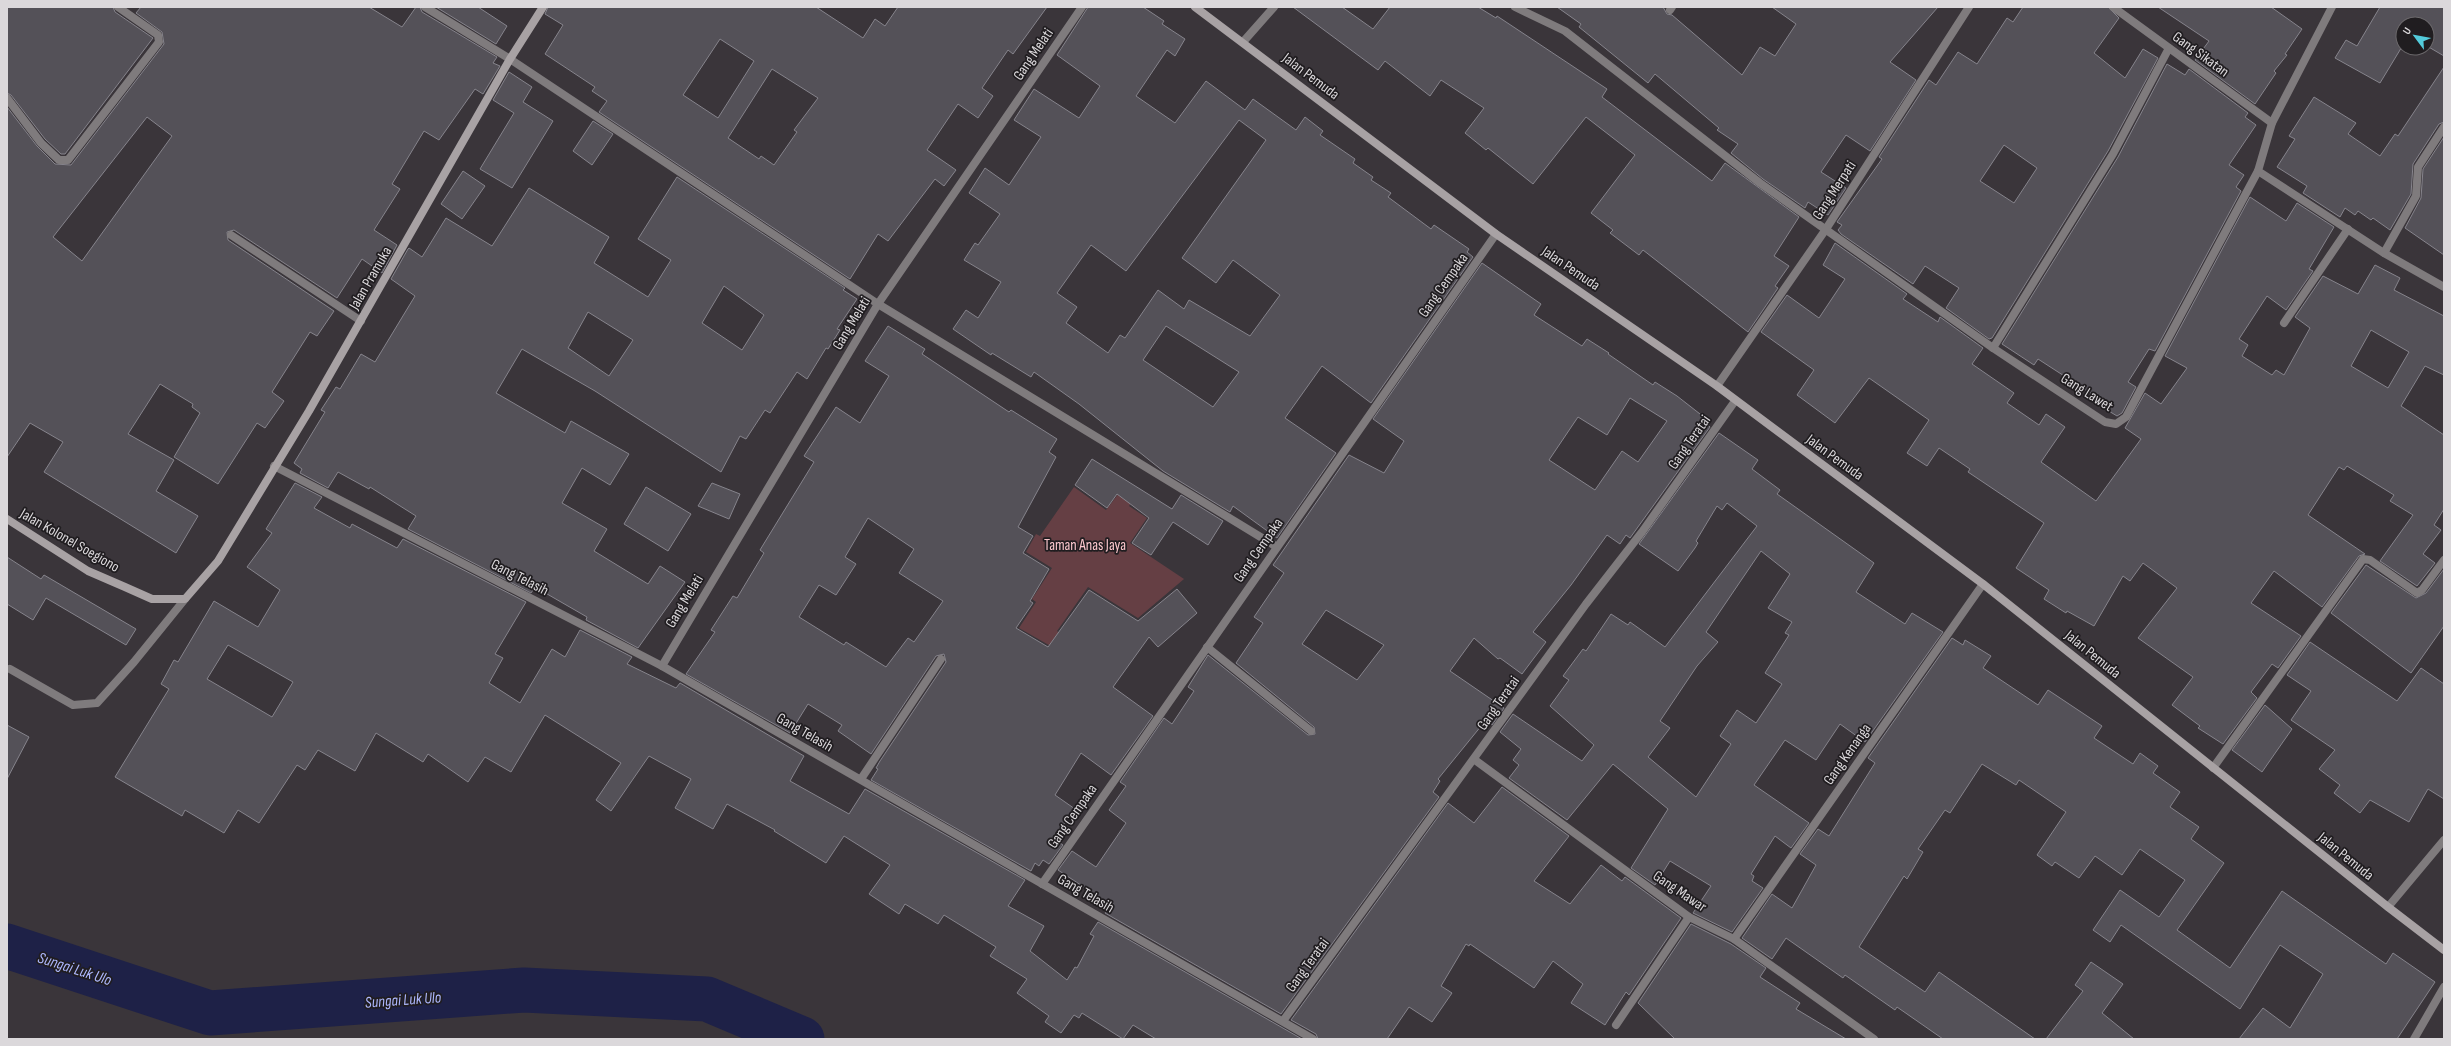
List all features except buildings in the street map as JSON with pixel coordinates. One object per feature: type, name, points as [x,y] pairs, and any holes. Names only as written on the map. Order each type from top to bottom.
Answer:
[{"type":"main road","name":"Jalan Pramuka","points":[[185,599],[218,560],[274,466],[309,412],[510,59],[543,7]]},
{"type":"main road","name":"Jalan Pemuda","points":[[1195,7],[1496,234],[1718,386],[1735,401],[1983,584],[2388,908],[2444,950]]},
{"type":"main road","name":"Jalan Kolonel Soegiono","points":[[7,519],[88,571],[152,599],[185,599]]},
{"type":"street","points":[[7,98],[41,143],[59,160],[68,160],[160,42],[158,35],[118,7]]},
{"type":"street","points":[[425,7],[510,59],[878,304],[1277,547]]},
{"type":"street","name":"Gang Melati","points":[[662,666],[878,304],[1082,7]]},
{"type":"street","points":[[1243,42],[1274,7]]},
{"type":"street","name":"Gang Lawet","points":[[1515,7],[1565,31],[1760,183],[1993,348],[2105,422],[2116,424],[2126,416],[2258,171],[2272,123],[2332,7]]},
{"type":"street","name":"Gang Merpati","points":[[1718,386],[1826,229],[1969,7]]},
{"type":"street","name":"Gang Sikatan","points":[[2113,7],[2272,123]]},
{"type":"street","points":[[1993,348],[2113,154],[2169,48]]},
{"type":"street","points":[[2384,253],[2416,196],[2418,167],[2444,127]]},
{"type":"street","points":[[2258,171],[2384,253],[2444,287]]},
{"type":"street","points":[[2284,323],[2348,229]]},
{"type":"street","name":"Gang Cempaka","points":[[1042,884],[1496,234]]},
{"type":"street","points":[[231,235],[361,321]]},
{"type":"street","name":"Gang Teratai","points":[[1283,1022],[1475,760],[1586,604],[1642,532],[1735,401]]},
{"type":"street","name":"Gang Telasih","points":[[274,466],[662,666],[1313,1039]]},
{"type":"street","points":[[2214,768],[2363,559],[2370,560],[2417,593],[2422,590],[2444,560]]},
{"type":"street","name":"Gang Kenanga","points":[[1734,939],[1983,584]]},
{"type":"street","points":[[10,669],[73,704],[97,703],[134,662],[185,599]]},
{"type":"street","points":[[1207,647],[1311,731]]},
{"type":"street","points":[[861,779],[941,659]]},
{"type":"street","name":"Gang Mawar","points":[[1475,760],[1689,917],[1734,939],[1874,1039]]},
{"type":"street","points":[[2388,908],[2444,840]]},
{"type":"street","points":[[1616,1025],[1689,917]]},
{"type":"street","points":[[2414,1039],[2444,988]]},
{"type":"green space","name":"Taman Anas Jaya","points":[[1074,487],[1106,510],[1119,493],[1132,502],[1129,506],[1147,518],[1130,543],[1184,579],[1138,618],[1088,587],[1057,631],[1063,636],[1054,648],[1019,628],[1036,602],[1032,599],[1052,568],[1026,552],[1036,534],[1040,536]]},
{"type":"waterway","name":"Sungai Luk Ulo","points":[[7,946],[210,1013],[524,990],[707,999],[802,1039]]}]
